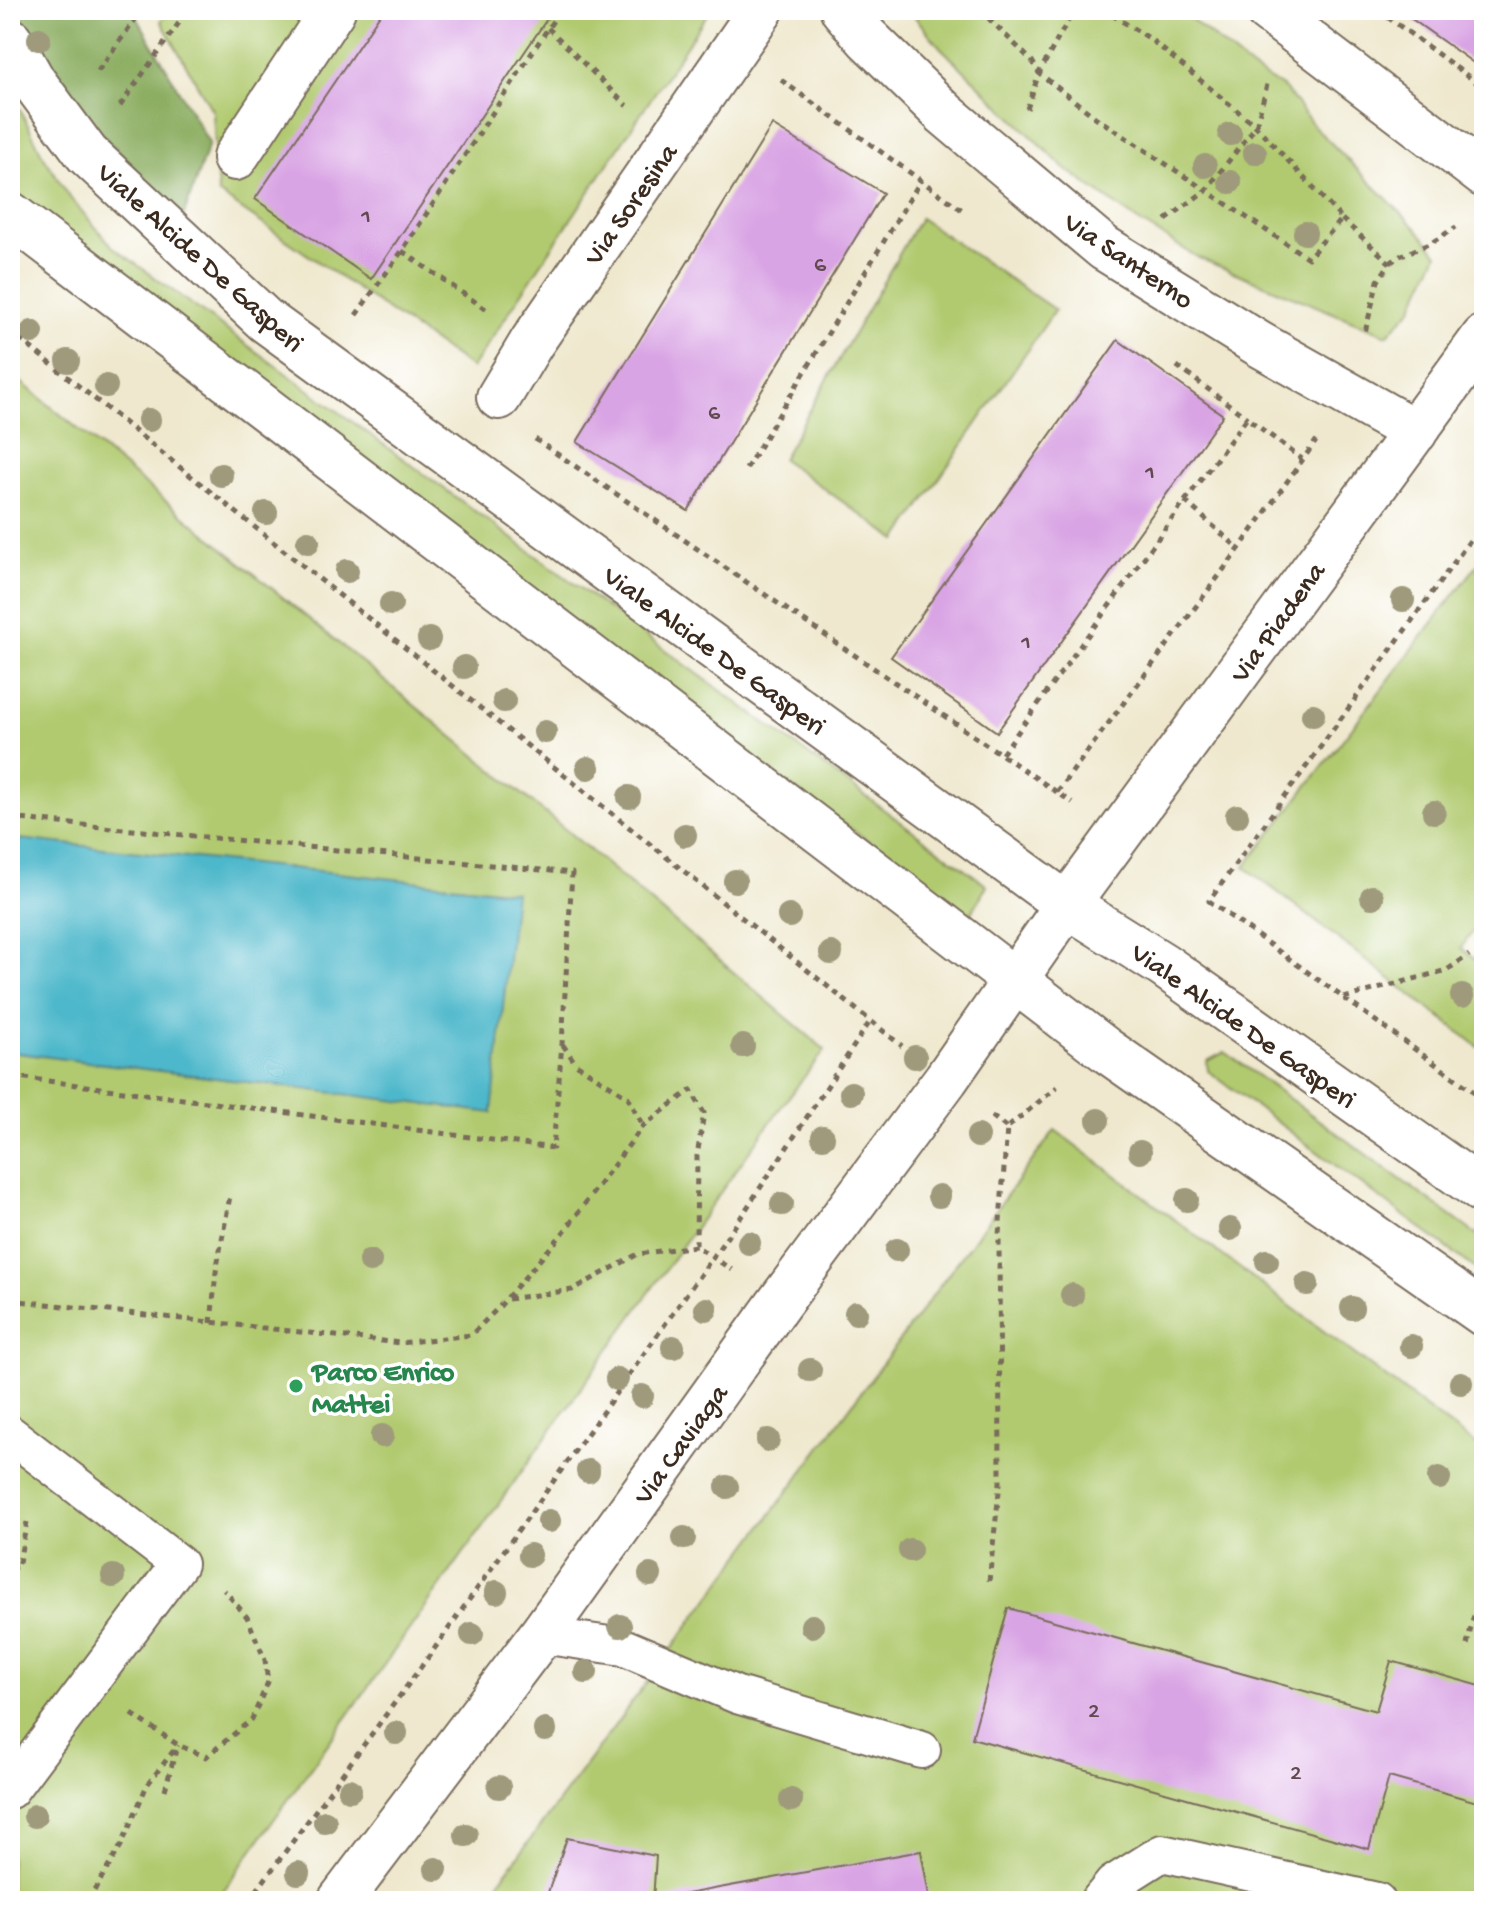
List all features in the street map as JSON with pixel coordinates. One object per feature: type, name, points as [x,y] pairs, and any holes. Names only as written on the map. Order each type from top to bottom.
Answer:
[{"type":"street","points":[[235,158],[333,10]]},
{"type":"street","name":"Via Soresina","points":[[511,414],[532,342],[761,10]]},
{"type":"street","name":"Via Santerno","points":[[843,10],[867,38],[945,114],[1104,248],[1259,344],[1415,432]]},
{"type":"street","points":[[1276,16],[1484,175]]},
{"type":"street","name":"Viale Alcide De Gasperi","points":[[10,40],[33,81],[87,154],[265,320],[1067,905],[1163,965],[1484,1192]]},
{"type":"street","points":[[10,214],[1106,1050],[1484,1314]]},
{"type":"street","name":"Via Piadena","points":[[1015,982],[1067,905],[1483,340]]},
{"type":"street","name":"Via Caviaga","points":[[340,1901],[541,1635],[779,1303],[1015,982]]},
{"type":"lane","points":[[10,1434],[179,1564],[10,1790]]},
{"type":"lane","points":[[541,1635],[623,1647],[737,1695],[922,1750]]},
{"type":"lane","points":[[1099,1901],[1113,1884],[1162,1853],[1377,1901]]},
{"type":"path","points":[[89,83],[142,10]]},
{"type":"path","points":[[117,110],[188,10]]},
{"type":"path","points":[[355,317],[402,251],[560,10]]},
{"type":"path","points":[[980,10],[1032,61],[1039,73],[1095,117],[1308,258],[1342,219]]},
{"type":"path","points":[[1005,166],[1039,73],[1074,10]]},
{"type":"path","points":[[1104,10],[1149,38],[1256,126],[1342,219],[1390,263]]},
{"type":"path","points":[[1378,10],[1483,84]]},
{"type":"path","points":[[1206,190],[1256,126],[1276,16]]},
{"type":"path","points":[[548,28],[668,147]]},
{"type":"path","points":[[746,469],[921,180]]},
{"type":"path","points":[[1057,792],[1351,395],[1378,281],[1390,263],[1457,226]]},
{"type":"path","points":[[10,331],[897,1042]]},
{"type":"path","points":[[511,414],[1080,808]]},
{"type":"path","points":[[1002,754],[1247,418],[1302,459]]},
{"type":"path","points":[[1185,501],[1239,549]]},
{"type":"path","points":[[1484,521],[1209,901],[1484,1099]]},
{"type":"path","points":[[10,818],[572,873],[553,1148],[10,1076]]},
{"type":"path","points":[[1343,998],[1447,970],[1469,955]]},
{"type":"path","points":[[249,1901],[432,1652],[712,1257],[871,1020]]},
{"type":"path","points":[[562,1044],[576,1064],[628,1097],[643,1126]]},
{"type":"path","points":[[989,1581],[1000,1483],[999,1235],[1007,1128],[1106,1050]]},
{"type":"path","points":[[10,1300],[400,1343],[471,1335],[507,1299],[563,1233],[643,1126],[691,1090],[704,1113],[697,1156],[696,1246]]},
{"type":"path","points":[[211,1323],[216,1272],[230,1196]]},
{"type":"path","points":[[507,1299],[572,1290],[638,1254],[696,1246],[779,1303]]},
{"type":"path","points":[[178,1745],[206,1757],[252,1719],[268,1682],[265,1660],[247,1617],[218,1583],[179,1564]]},
{"type":"path","points":[[1467,1645],[1484,1571]]},
{"type":"path","points":[[165,1790],[178,1745]]},
{"type":"path","points":[[88,1901],[122,1844],[147,1785],[178,1745]]},
{"type":"green space","points":[[18,10],[133,10],[209,143],[180,226],[147,182],[68,99]]},
{"type":"green space","points":[[168,10],[710,10],[472,368],[218,193],[213,112],[161,21]]},
{"type":"green space","points":[[909,10],[1180,10],[1252,69],[1285,89],[1314,126],[1438,254],[1411,310],[1387,335],[1199,258],[1138,221],[1063,167],[941,48]]},
{"type":"green space","points":[[20,109],[41,152],[70,198],[113,247],[987,885],[971,914],[688,713],[10,204],[10,117]]},
{"type":"green space","points":[[920,218],[1055,310],[897,540],[782,459]]},
{"type":"green space","name":"Parco Enrico Mattei","points":[[10,373],[578,840],[825,1050],[779,1110],[216,1901],[10,1901]]},
{"type":"green space","points":[[1484,556],[1484,916],[1461,948],[1484,967],[1484,1051],[1245,867]]},
{"type":"green space","points":[[1225,1052],[1484,1240],[1484,1275],[1208,1071],[1207,1061]]},
{"type":"green space","points":[[1055,1130],[1484,1451],[1484,1901],[485,1901]]},
{"type":"water","points":[[19,839],[515,892],[492,1113],[10,1052],[10,912]]},
{"type":"building","points":[[383,10],[553,10],[371,279],[255,199]]},
{"type":"building","points":[[1399,10],[1484,10],[1484,67],[1482,69]]},
{"type":"building","points":[[772,125],[883,193],[688,511],[577,442]]},
{"type":"building","points":[[1118,340],[1223,415],[997,732],[891,657]]},
{"type":"building","points":[[1008,1608],[1376,1711],[1391,1661],[1484,1687],[1484,1804],[1389,1777],[1369,1849],[972,1738]]},
{"type":"building","points":[[567,1838],[656,1856],[653,1901],[545,1901]]},
{"type":"building","points":[[921,1851],[930,1901],[659,1901],[659,1899]]},
{"type":"place","name":"Parco Enrico Mattei","points":[[296,1386]]}]
